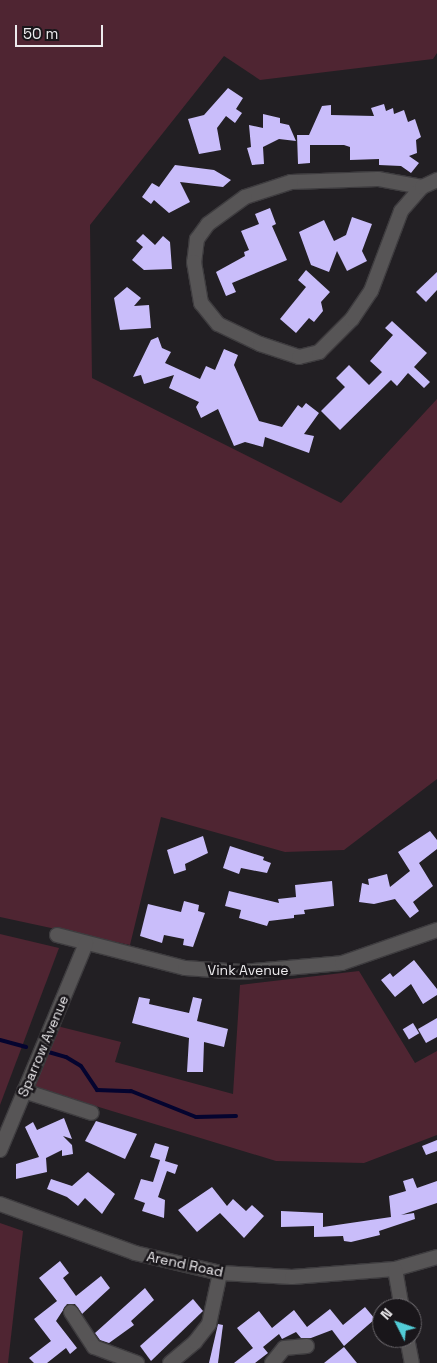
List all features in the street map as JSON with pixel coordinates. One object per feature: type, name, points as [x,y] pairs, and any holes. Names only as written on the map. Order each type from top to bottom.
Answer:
[{"type":"street","points":[[422,188],[378,179],[292,182],[245,197],[214,219],[197,239],[194,262],[200,303],[218,324],[260,344],[299,358],[319,352],[352,319],[371,291],[401,211],[422,188],[437,180]]},
{"type":"street","name":"Vink Avenue","points":[[57,935],[186,968],[266,972],[342,964],[437,930]]},
{"type":"street","name":"Sparrow Avenue","points":[[0,1150],[86,943]]},
{"type":"street","points":[[24,1091],[92,1113]]},
{"type":"street","name":"Arend Road","points":[[0,1204],[135,1253],[220,1273],[292,1277],[395,1269],[437,1257]]},
{"type":"street","points":[[395,1269],[400,1298]]},
{"type":"street","points":[[170,1363],[195,1342],[209,1324],[220,1273]]},
{"type":"street","points":[[71,1312],[94,1347],[137,1363]]},
{"type":"street","points":[[272,1363],[284,1348],[307,1346]]},
{"type":"street","points":[[409,1348],[412,1363]]},
{"type":"shaded area","points":[[0,0],[437,0],[437,53],[433,59],[260,80],[224,56],[90,225],[92,378],[341,503],[437,399],[437,779],[344,850],[285,852],[161,817],[130,945],[0,917]]},
{"type":"shaded area","points":[[0,934],[59,948],[0,1105]]},
{"type":"shaded area","points":[[359,971],[415,1063],[437,1051],[437,1135],[364,1163],[276,1161],[30,1086],[53,1025],[121,1042],[115,1062],[233,1094],[240,985]]},
{"type":"shaded area","points":[[0,1223],[23,1231],[8,1363],[0,1363]]},
{"type":"building","points":[[228,88],[243,98],[236,109],[242,113],[235,123],[226,116],[217,128],[221,150],[199,154],[188,119],[204,115]]},
{"type":"building","points":[[384,104],[386,111],[393,108],[394,114],[404,110],[408,122],[415,119],[421,137],[416,140],[417,153],[409,156],[419,163],[411,173],[401,166],[379,165],[379,159],[350,160],[350,147],[344,145],[310,145],[310,163],[298,164],[297,135],[309,135],[322,106],[331,105],[331,115],[374,116],[371,108]]},
{"type":"building","points":[[263,114],[280,118],[280,123],[289,125],[296,141],[279,139],[263,147],[264,164],[252,165],[247,148],[251,147],[249,125],[263,128]]},
{"type":"building","points":[[175,165],[214,170],[231,180],[223,187],[180,182],[190,202],[169,213],[154,200],[151,204],[142,197],[152,183],[159,187]]},
{"type":"building","points":[[270,208],[276,224],[272,226],[287,260],[232,283],[236,292],[226,296],[216,272],[245,256],[244,252],[249,250],[241,231],[259,224],[255,214]]},
{"type":"building","points":[[352,217],[372,224],[362,251],[367,261],[347,271],[337,251],[329,272],[311,265],[299,232],[324,220],[334,241],[346,235]]},
{"type":"building","points":[[143,234],[155,245],[163,236],[170,242],[172,269],[144,270],[132,260],[143,247],[136,241]]},
{"type":"building","points":[[306,270],[330,292],[321,302],[323,311],[314,322],[309,318],[296,333],[280,319],[306,287],[298,280]]},
{"type":"building","points":[[437,272],[437,290],[426,302],[416,292]]},
{"type":"building","points":[[127,287],[141,298],[134,306],[149,305],[151,328],[120,330],[114,298]]},
{"type":"building","points":[[392,321],[427,353],[414,367],[430,382],[424,388],[408,373],[397,386],[391,380],[340,430],[321,411],[345,387],[336,378],[349,365],[369,385],[382,372],[370,361],[393,335],[385,328]]},
{"type":"building","points":[[158,337],[162,348],[171,352],[165,363],[200,379],[206,366],[215,370],[224,349],[238,355],[234,365],[259,421],[282,427],[298,405],[302,408],[306,403],[319,413],[304,434],[314,436],[309,453],[265,437],[263,447],[245,442],[234,446],[218,409],[201,418],[196,407],[199,402],[169,388],[174,375],[144,384],[141,375],[133,377],[151,340]]},
{"type":"building","points":[[430,831],[437,840],[437,849],[419,863],[433,886],[413,902],[419,911],[410,918],[395,899],[374,904],[359,902],[362,883],[369,885],[368,879],[387,874],[390,887],[410,871],[398,852]]},
{"type":"building","points":[[203,836],[208,853],[185,864],[186,870],[174,874],[167,850]]},
{"type":"building","points":[[230,846],[264,857],[263,860],[271,863],[267,873],[241,868],[239,874],[223,868]]},
{"type":"building","points":[[332,881],[334,906],[304,910],[305,914],[294,915],[294,918],[269,921],[267,926],[239,918],[241,910],[225,906],[229,891],[279,903],[278,899],[296,897],[295,885]]},
{"type":"building","points":[[184,901],[199,905],[198,911],[205,913],[193,947],[183,945],[184,939],[164,935],[162,943],[140,936],[148,904],[181,912]]},
{"type":"building","points":[[414,960],[437,989],[437,995],[423,1004],[411,984],[395,997],[381,980],[390,973],[393,977]]},
{"type":"building","points":[[139,997],[150,999],[149,1004],[189,1013],[193,997],[202,999],[197,1021],[228,1029],[224,1047],[204,1042],[203,1072],[187,1072],[189,1038],[132,1023]]},
{"type":"building","points":[[437,1018],[437,1037],[426,1043],[418,1029]]},
{"type":"building","points":[[413,1023],[419,1033],[409,1039],[403,1029]]},
{"type":"building","points":[[64,1118],[72,1139],[63,1136],[72,1145],[73,1154],[62,1156],[62,1150],[46,1158],[47,1172],[16,1179],[16,1164],[39,1157],[25,1127],[33,1122],[37,1130]]},
{"type":"building","points":[[96,1121],[137,1134],[125,1159],[85,1141]]},
{"type":"building","points":[[437,1140],[437,1151],[426,1155],[422,1146]]},
{"type":"building","points":[[155,1143],[169,1147],[165,1161],[178,1165],[175,1174],[167,1171],[158,1197],[165,1200],[164,1218],[142,1211],[145,1203],[134,1199],[141,1179],[153,1182],[160,1160],[150,1157]]},
{"type":"building","points":[[88,1172],[115,1194],[102,1214],[85,1198],[78,1206],[67,1197],[47,1189],[51,1179],[72,1186]]},
{"type":"building","points":[[413,1178],[417,1188],[437,1181],[437,1203],[401,1215],[414,1213],[415,1219],[379,1231],[380,1235],[351,1242],[344,1241],[343,1236],[314,1237],[314,1226],[281,1227],[281,1211],[323,1213],[323,1227],[391,1217],[389,1196],[406,1191],[403,1181]]},
{"type":"building","points":[[212,1187],[227,1206],[233,1199],[246,1211],[252,1205],[264,1216],[244,1238],[220,1213],[197,1232],[178,1210]]},
{"type":"building","points":[[60,1261],[69,1273],[63,1278],[76,1296],[101,1276],[110,1288],[82,1314],[75,1304],[67,1304],[56,1321],[77,1348],[70,1354],[66,1348],[47,1363],[34,1363],[29,1358],[51,1341],[34,1319],[57,1301],[39,1278]]},
{"type":"building","points":[[145,1288],[154,1300],[131,1321],[134,1325],[109,1343],[100,1340],[95,1333]]},
{"type":"building","points":[[193,1299],[203,1311],[151,1361],[140,1346]]},
{"type":"building","points":[[365,1307],[372,1315],[372,1322],[344,1346],[332,1330],[311,1338],[301,1338],[296,1332],[282,1339],[279,1334],[263,1347],[268,1353],[255,1363],[234,1363],[253,1348],[237,1328],[259,1311],[272,1328],[294,1310],[307,1327],[330,1309],[343,1325]]},
{"type":"building","points":[[218,1324],[223,1325],[218,1363],[209,1363]]},
{"type":"building","points":[[344,1347],[357,1363],[324,1363]]},
{"type":"waterway","points":[[0,1040],[26,1047]]},
{"type":"waterway","points":[[45,1051],[66,1057],[81,1066],[97,1090],[131,1091],[196,1117],[236,1116]]}]
